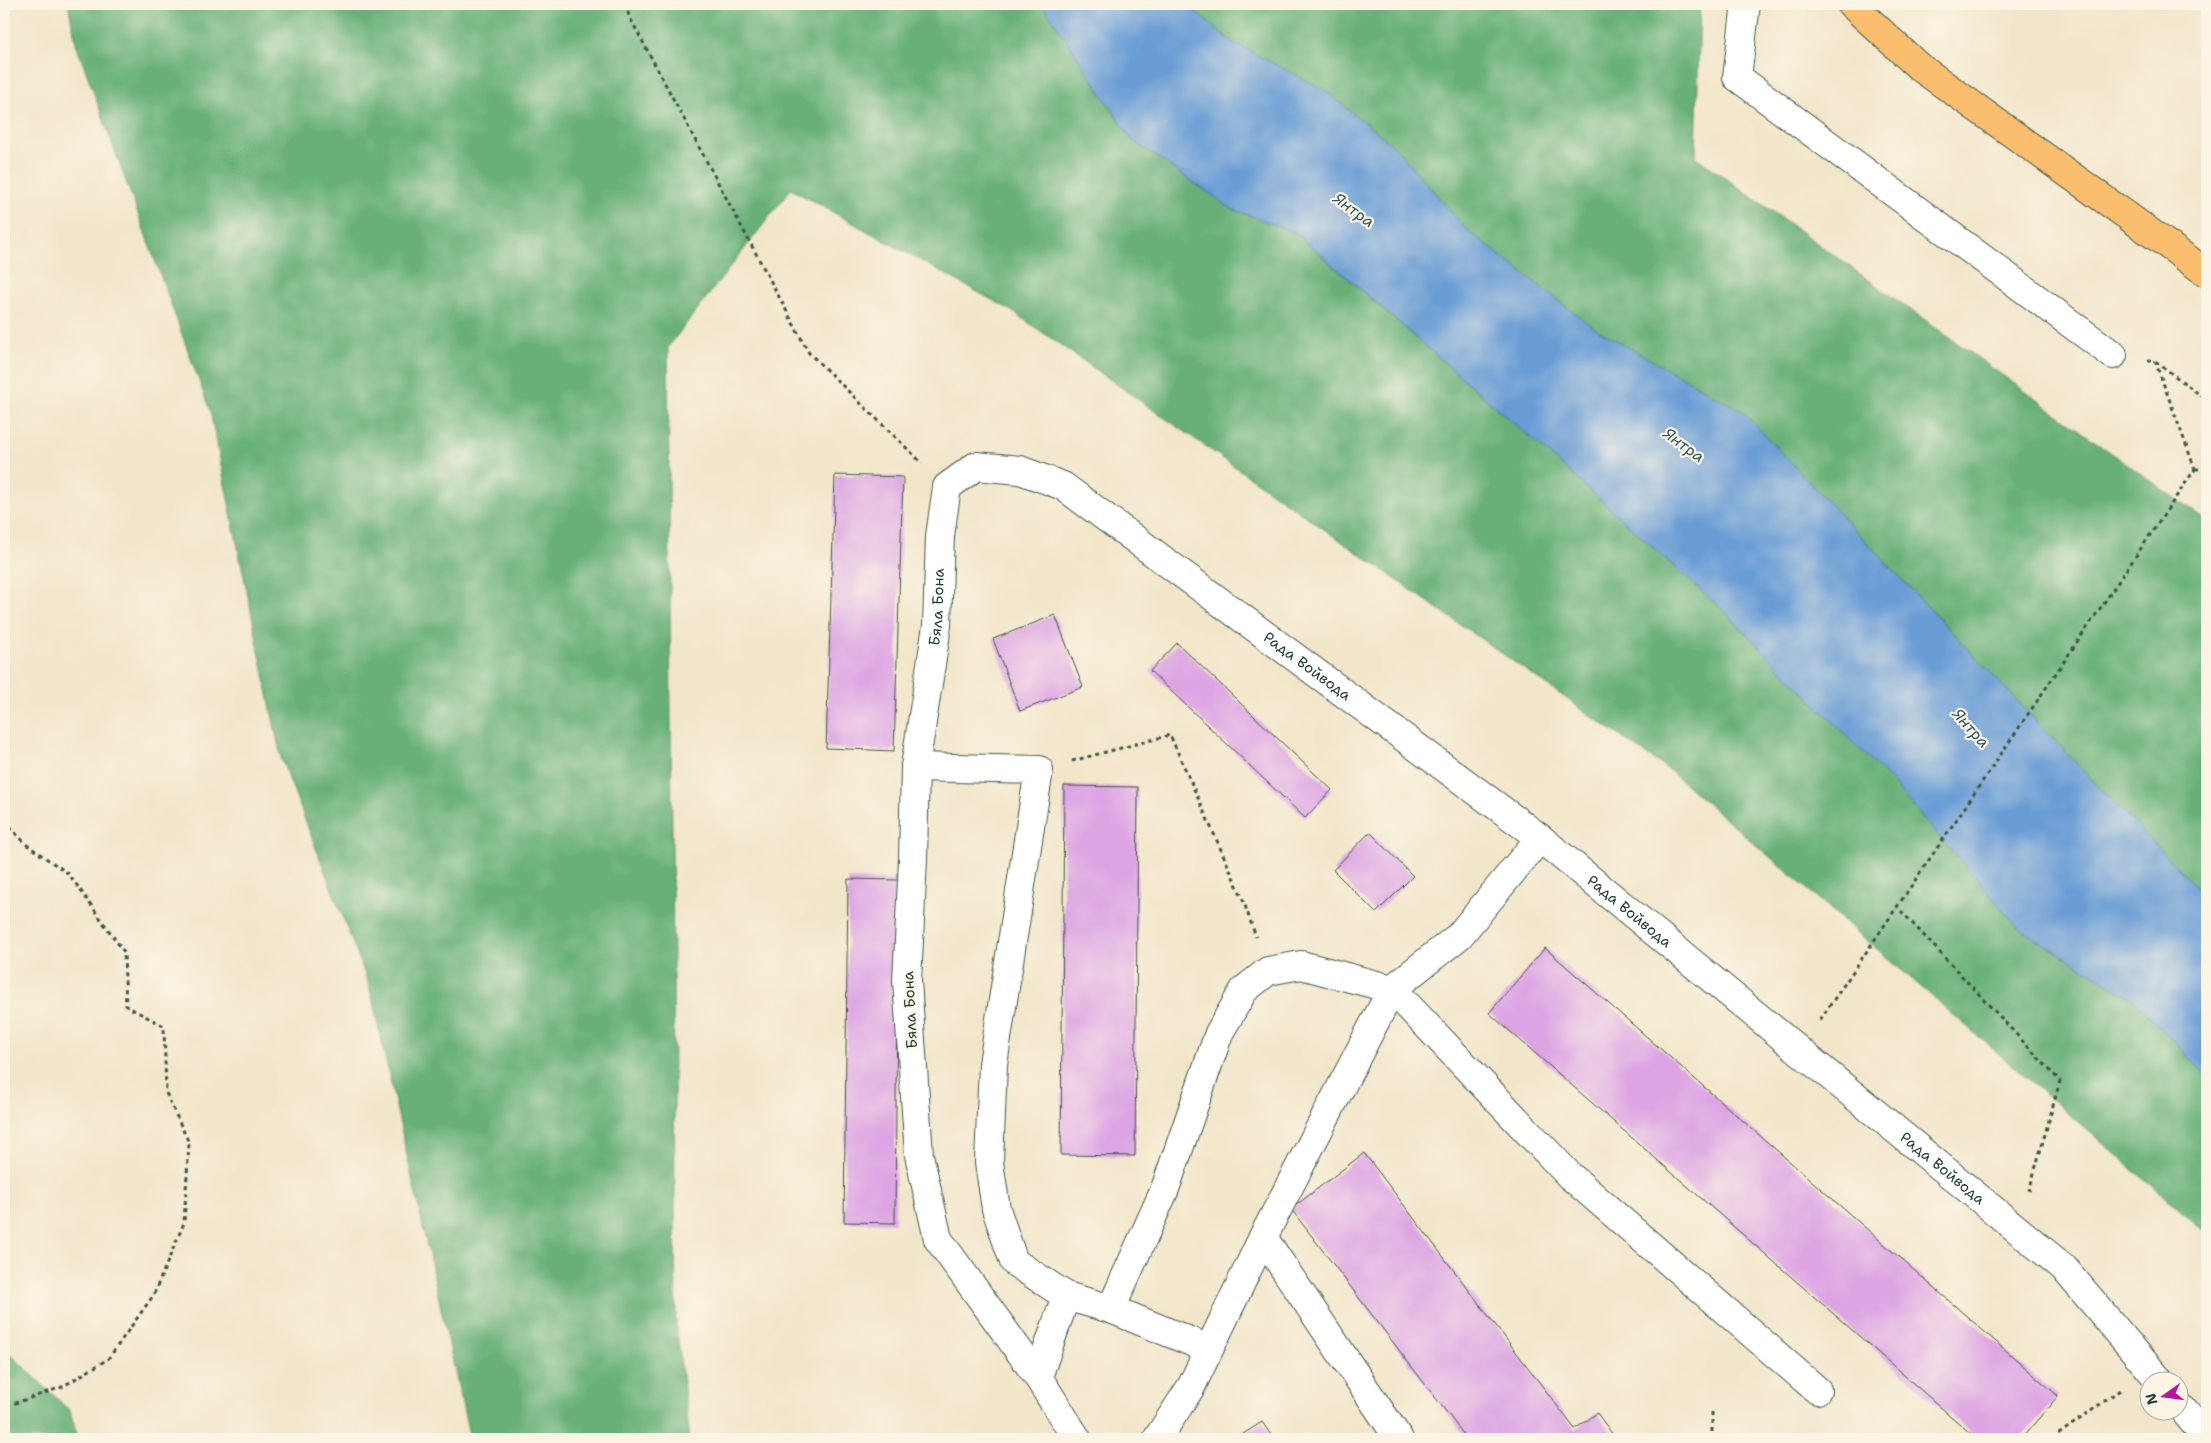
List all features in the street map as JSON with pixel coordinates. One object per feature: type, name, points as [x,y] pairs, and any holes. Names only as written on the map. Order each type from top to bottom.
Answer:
[{"type":"main road","points":[[1851,4],[1918,66],[2207,273]]},
{"type":"street","points":[[1746,4],[1737,77],[2113,355]]},
{"type":"street","name":"Рада Войвода","points":[[947,487],[976,466],[1020,470],[1063,486],[1540,838],[2063,1267],[2150,1370]]},
{"type":"street","name":"Бяла Бона","points":[[947,487],[940,536],[937,626],[915,767],[907,981],[919,1155],[938,1239],[1038,1377],[1078,1439]]},
{"type":"street","points":[[915,767],[1039,770],[993,1064],[989,1162],[996,1209],[1014,1262],[1066,1296],[1111,1309],[1209,1349]]},
{"type":"street","points":[[1157,1439],[1191,1387],[1264,1237],[1392,989],[1458,936],[1540,838]]},
{"type":"street","points":[[1111,1309],[1165,1189],[1219,1033],[1244,990],[1268,971],[1301,965],[1392,989],[1569,1175],[1817,1390]]},
{"type":"street","points":[[1264,1237],[1399,1439]]},
{"type":"street","points":[[1038,1377],[1066,1296]]},
{"type":"street","points":[[2188,1416],[2207,1438]]},
{"type":"path","points":[[626,4],[629,16],[809,353],[947,487]]},
{"type":"path","points":[[2195,469],[2155,361],[2207,400]]},
{"type":"path","points":[[2195,469],[2207,469]]},
{"type":"path","points":[[1799,1050],[2195,469]]},
{"type":"path","points":[[1039,770],[1170,735],[1242,897],[1268,971]]},
{"type":"path","points":[[4,821],[27,845],[69,874],[124,952],[126,1006],[164,1026],[166,1093],[188,1143],[184,1223],[153,1296],[108,1359],[62,1386],[4,1407]]},
{"type":"path","points":[[1901,911],[2060,1081],[2018,1230]]},
{"type":"path","points":[[2052,1439],[2138,1385]]},
{"type":"path","points":[[1712,1412],[1712,1439]]},
{"type":"green space","points":[[68,4],[1033,4],[1044,6],[1132,140],[1232,209],[1294,232],[1547,452],[1724,611],[1892,782],[2020,929],[2130,997],[2207,1076],[2207,1233],[1670,771],[1012,311],[791,189],[668,347],[676,1323],[690,1439],[470,1439],[369,985],[281,758],[210,411],[77,47]]},
{"type":"green space","points":[[1185,4],[1700,4],[1696,157],[2207,521],[2207,898],[1742,411],[1593,327],[1468,231],[1393,145],[1323,89],[1234,43]]},
{"type":"green space","points":[[4,1348],[70,1411],[78,1439],[4,1439]]},
{"type":"water","name":"Янтра","points":[[1033,4],[1185,4],[1234,43],[1323,89],[1393,145],[1468,231],[1593,327],[1742,411],[2207,898],[2207,1076],[2130,997],[2020,929],[1892,782],[1724,611],[1547,452],[1295,232],[1232,209],[1132,140],[1044,6]]},
{"type":"building","points":[[835,475],[903,477],[894,751],[826,748]]},
{"type":"building","points":[[1055,615],[1083,687],[1020,711],[993,639]]},
{"type":"building","points":[[1177,643],[1332,790],[1305,818],[1150,671]]},
{"type":"building","points":[[1064,786],[1138,787],[1135,1156],[1061,1155]]},
{"type":"building","points":[[1370,832],[1413,876],[1376,913],[1333,870]]},
{"type":"building","points":[[848,879],[898,880],[895,1223],[844,1222]]},
{"type":"building","points":[[1545,948],[2058,1396],[2021,1439],[1977,1439],[1489,1013]]},
{"type":"building","points":[[1364,1153],[1575,1429],[1597,1413],[1616,1439],[1467,1439],[1291,1209]]},
{"type":"building","points":[[1262,1422],[1274,1439],[1235,1439]]}]
